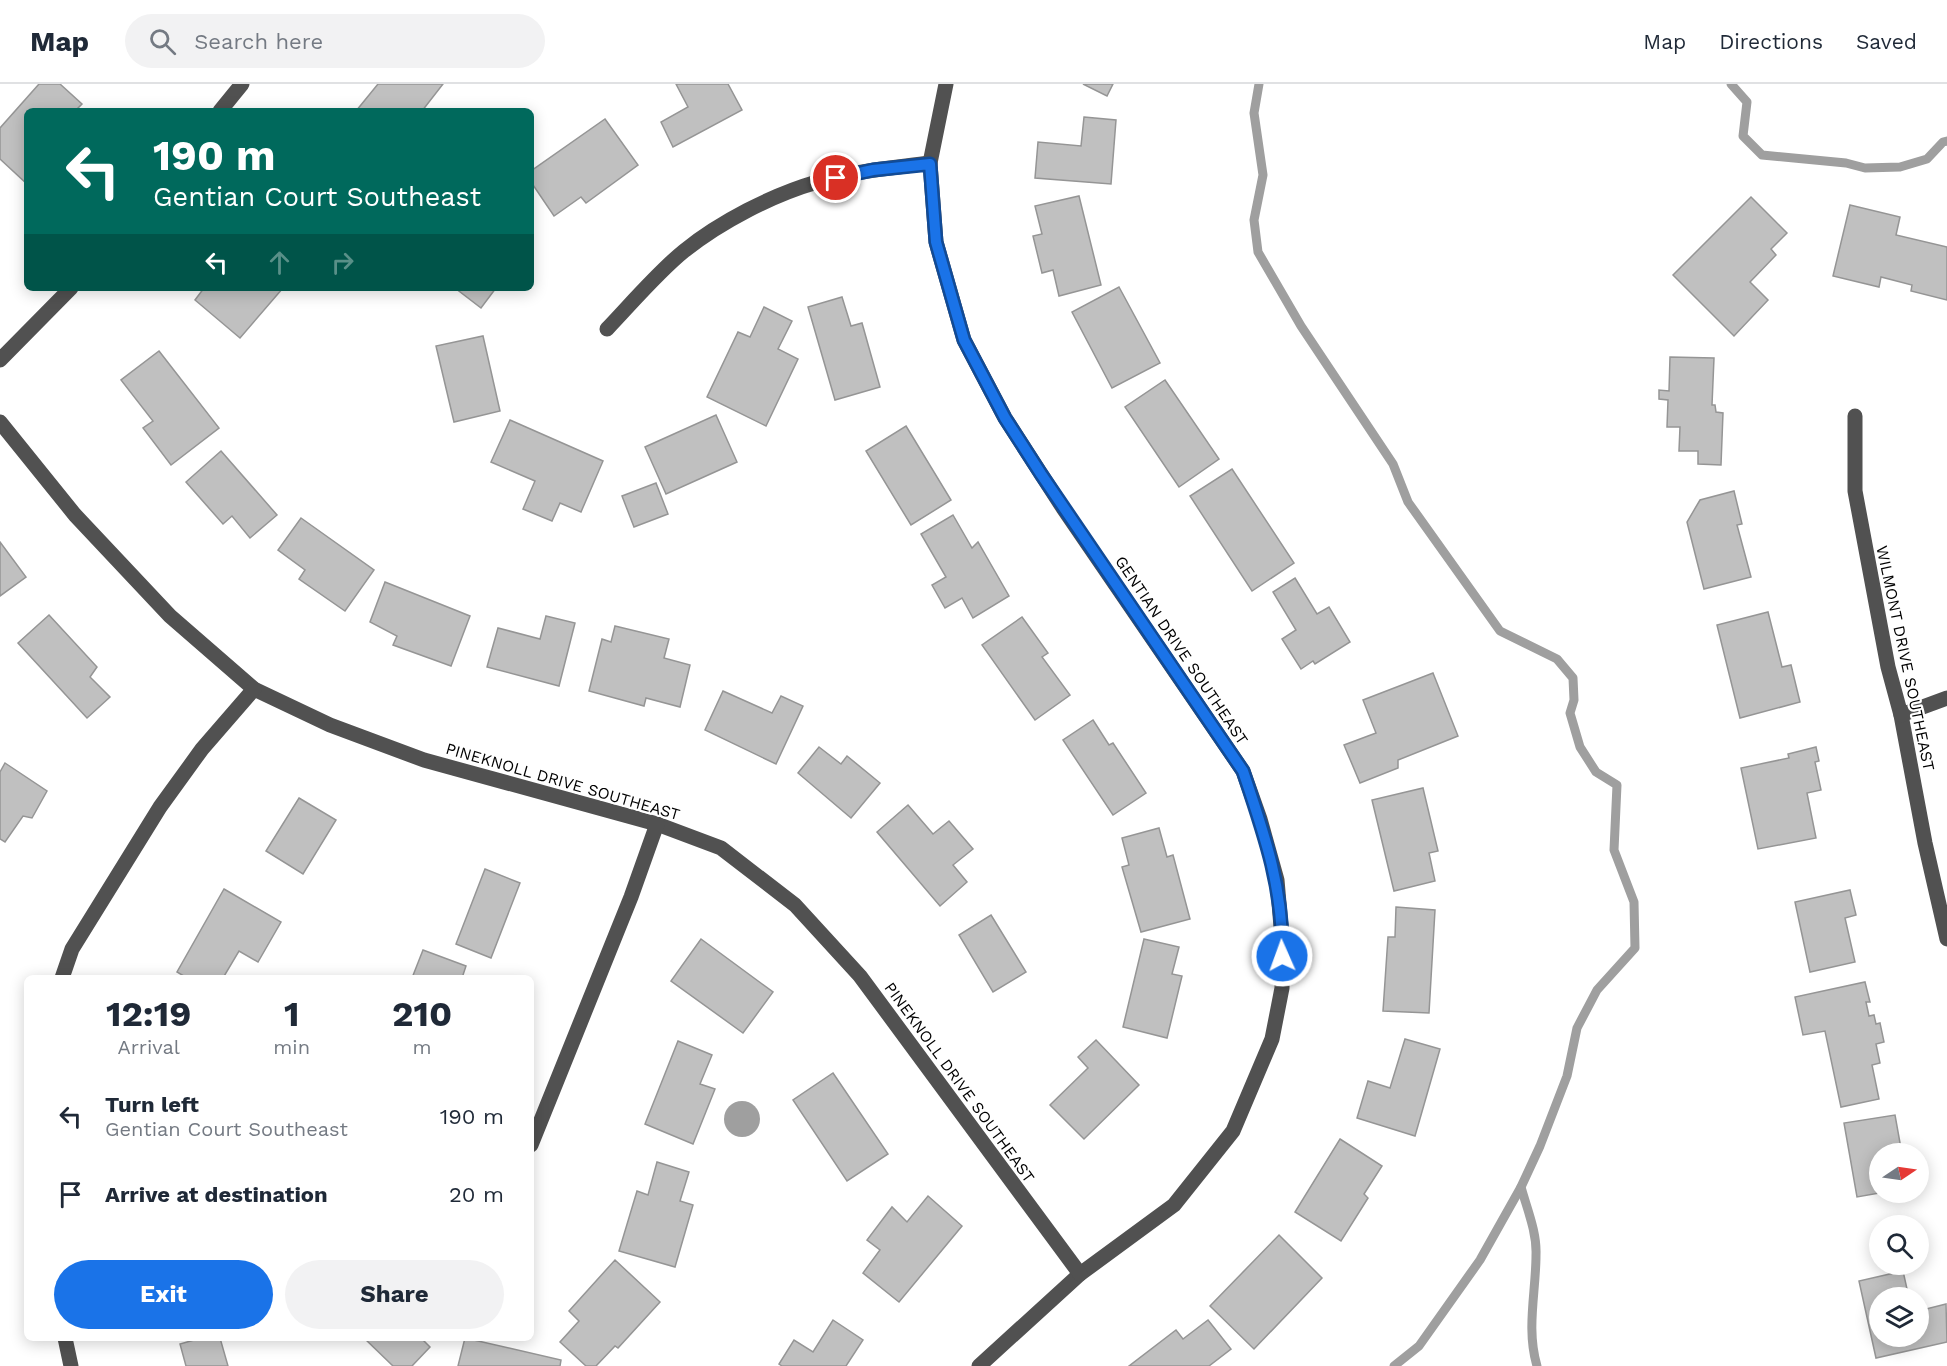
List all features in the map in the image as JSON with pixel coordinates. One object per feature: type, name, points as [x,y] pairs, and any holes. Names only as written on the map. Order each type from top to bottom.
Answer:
[{"type":"street","points":[[222,108],[242,84]]},
{"type":"street","name":"GENTIAN DRIVE SOUTHEAST","points":[[946,84],[930,164],[936,242],[964,340],[1005,418],[1041,474],[1243,771],[1260,819],[1277,880],[1282,938],[1280,998],[1272,1039],[1233,1131],[1174,1205],[1080,1274],[979,1366]]},
{"type":"street","points":[[607,329],[683,252],[718,226],[764,203],[817,182],[873,170],[930,164]]},
{"type":"street","points":[[0,360],[68,291]]},
{"type":"street","name":"WILMONT DRIVE SOUTHEAST","points":[[1855,416],[1855,491],[1888,667],[1901,715],[1925,843],[1947,939]]},
{"type":"street","name":"PINEKNOLL DRIVE SOUTHEAST","points":[[0,422],[75,515],[170,616],[254,689],[330,725],[424,760],[657,824],[721,848],[795,905],[860,976],[1080,1274]]},
{"type":"street","points":[[63,975],[72,949],[160,807],[202,749],[254,689]]},
{"type":"street","points":[[1901,715],[1947,698]]},
{"type":"street","points":[[534,1138],[631,897],[657,824]]},
{"type":"street","points":[[66,1341],[71,1366]]},
{"type":"shaded area","points":[[742,1101],[755,1106],[760,1119],[755,1132],[742,1137],[729,1132],[724,1119],[729,1106]]},
{"type":"building","points":[[39,84],[60,84],[82,104],[78,108],[24,108],[24,181],[0,159],[0,128]]},
{"type":"building","points":[[378,84],[443,84],[424,108],[358,108]]},
{"type":"building","points":[[676,84],[728,84],[742,110],[673,147],[661,122],[688,107]]},
{"type":"building","points":[[1083,84],[1113,84],[1107,96]]},
{"type":"building","points":[[1084,117],[1116,120],[1111,184],[1035,178],[1038,142],[1081,146]]},
{"type":"building","points":[[605,119],[638,165],[586,203],[581,197],[554,216],[534,186],[534,169]]},
{"type":"building","points":[[1079,196],[1101,285],[1059,296],[1053,270],[1042,273],[1033,236],[1042,234],[1035,206]]},
{"type":"building","points":[[1751,197],[1787,233],[1771,249],[1776,255],[1750,282],[1768,300],[1734,336],[1673,275]]},
{"type":"building","points":[[1850,205],[1900,217],[1896,235],[1947,247],[1947,300],[1911,291],[1912,285],[1881,277],[1879,287],[1833,276]]},
{"type":"building","points":[[1119,287],[1160,363],[1112,388],[1072,312]]},
{"type":"building","points":[[202,291],[280,291],[240,338],[195,300]]},
{"type":"building","points":[[459,291],[494,291],[481,308]]},
{"type":"building","points":[[842,297],[851,326],[862,323],[880,387],[835,400],[808,307]]},
{"type":"building","points":[[764,307],[792,321],[778,349],[798,359],[766,426],[707,397],[738,332],[750,337]]},
{"type":"building","points":[[483,336],[500,411],[454,422],[436,346]]},
{"type":"building","points":[[159,351],[219,428],[171,465],[143,428],[153,421],[121,380]]},
{"type":"building","points":[[1670,357],[1714,358],[1712,405],[1715,405],[1716,412],[1723,413],[1721,465],[1698,464],[1698,451],[1679,451],[1680,427],[1667,427],[1668,400],[1659,399],[1659,390],[1669,391]]},
{"type":"building","points":[[1165,380],[1219,459],[1179,487],[1125,407]]},
{"type":"building","points":[[716,415],[737,462],[666,494],[645,447]]},
{"type":"building","points":[[510,420],[603,461],[581,512],[560,503],[552,521],[523,509],[535,481],[491,462]]},
{"type":"building","points":[[906,426],[951,500],[911,525],[866,451]]},
{"type":"building","points":[[221,451],[277,515],[250,538],[232,516],[223,524],[186,482]]},
{"type":"building","points":[[1232,469],[1294,563],[1252,591],[1190,496]]},
{"type":"building","points":[[656,483],[668,514],[634,527],[622,496]]},
{"type":"building","points":[[1734,491],[1742,524],[1737,525],[1751,577],[1704,589],[1687,522],[1700,500]]},
{"type":"building","points":[[953,515],[972,548],[978,542],[1009,596],[973,618],[962,598],[945,608],[932,585],[946,577],[921,534]]},
{"type":"building","points":[[301,518],[374,570],[345,611],[299,579],[305,570],[278,550]]},
{"type":"building","points":[[0,542],[26,577],[0,596]]},
{"type":"building","points":[[1295,578],[1317,614],[1329,607],[1350,642],[1315,664],[1313,661],[1301,669],[1282,639],[1296,630],[1273,592]]},
{"type":"building","points":[[385,582],[470,616],[451,666],[393,645],[397,636],[370,622]]},
{"type":"building","points":[[1768,612],[1782,667],[1791,665],[1800,702],[1740,718],[1717,625]]},
{"type":"building","points":[[49,615],[97,667],[90,677],[110,697],[87,718],[18,643]]},
{"type":"building","points":[[546,616],[575,623],[559,686],[487,667],[498,628],[540,639]]},
{"type":"building","points":[[1022,617],[1048,653],[1042,657],[1070,695],[1035,720],[982,645]]},
{"type":"building","points":[[615,626],[669,639],[664,658],[690,665],[680,707],[646,698],[644,706],[589,691],[602,639],[611,642]]},
{"type":"building","points":[[1433,673],[1458,736],[1398,760],[1398,768],[1360,783],[1344,745],[1376,733],[1363,700]]},
{"type":"building","points":[[723,691],[772,713],[781,696],[803,706],[776,764],[705,730]]},
{"type":"building","points":[[1093,720],[1109,745],[1113,743],[1146,793],[1113,815],[1063,740]]},
{"type":"building","points":[[819,747],[841,764],[847,756],[880,783],[851,818],[798,773]]},
{"type":"building","points":[[1816,747],[1819,761],[1815,762],[1821,790],[1807,793],[1816,838],[1758,849],[1741,768],[1789,758],[1788,754]]},
{"type":"building","points":[[5,763],[47,791],[32,818],[23,816],[5,842],[0,839],[0,772]]},
{"type":"building","points":[[1423,788],[1438,851],[1429,853],[1435,881],[1394,891],[1372,800]]},
{"type":"building","points":[[299,798],[336,820],[303,874],[266,851]]},
{"type":"building","points":[[908,805],[933,834],[949,821],[973,849],[953,865],[967,882],[940,906],[877,832]]},
{"type":"building","points":[[1159,828],[1167,857],[1173,855],[1190,919],[1141,932],[1122,867],[1129,865],[1122,838]]},
{"type":"building","points":[[485,869],[520,883],[491,958],[456,944]]},
{"type":"building","points":[[224,889],[281,922],[258,962],[239,951],[225,975],[182,975],[177,972]]},
{"type":"building","points":[[1850,890],[1856,915],[1845,918],[1855,962],[1810,972],[1795,902]]},
{"type":"building","points":[[1396,907],[1435,910],[1429,1013],[1383,1011],[1388,937],[1395,937]]},
{"type":"building","points":[[991,915],[1026,972],[993,992],[959,935]]},
{"type":"building","points":[[701,939],[773,992],[743,1033],[671,981]]},
{"type":"building","points":[[1144,939],[1179,947],[1172,974],[1182,976],[1167,1038],[1123,1027]]},
{"type":"building","points":[[423,950],[466,966],[463,975],[413,975]]},
{"type":"building","points":[[1865,982],[1870,1002],[1866,1002],[1869,1016],[1874,1015],[1876,1024],[1880,1023],[1884,1042],[1876,1044],[1880,1063],[1872,1065],[1879,1099],[1841,1107],[1825,1031],[1803,1035],[1795,997]]},
{"type":"building","points":[[1405,1039],[1440,1049],[1415,1136],[1357,1118],[1368,1081],[1390,1088]]},
{"type":"building","points":[[1096,1040],[1139,1085],[1084,1139],[1050,1105],[1088,1068],[1078,1057]]},
{"type":"building","points":[[678,1041],[712,1055],[700,1084],[715,1089],[693,1144],[645,1124]]},
{"type":"building","points":[[833,1073],[888,1154],[847,1181],[793,1100]]},
{"type":"building","points":[[1895,1115],[1900,1143],[1869,1143],[1869,1195],[1857,1197],[1844,1123]]},
{"type":"building","points":[[1340,1139],[1382,1166],[1364,1194],[1368,1198],[1341,1241],[1295,1212]]},
{"type":"building","points":[[657,1162],[689,1172],[680,1201],[693,1205],[675,1267],[619,1251],[637,1191],[648,1195]]},
{"type":"building","points":[[928,1196],[962,1226],[899,1302],[863,1273],[880,1250],[867,1240],[892,1207],[907,1222]]},
{"type":"building","points":[[1279,1235],[1322,1278],[1254,1349],[1210,1306]]},
{"type":"building","points":[[615,1260],[660,1302],[618,1348],[615,1346],[596,1366],[586,1366],[560,1342],[579,1321],[569,1311]]},
{"type":"building","points":[[1885,1275],[1904,1275],[1907,1287],[1869,1287],[1869,1326],[1859,1281]]},
{"type":"building","points":[[1946,1304],[1947,1342],[1929,1346],[1929,1308]]},
{"type":"building","points":[[833,1320],[863,1340],[846,1366],[782,1366],[779,1364],[794,1340],[813,1352]]},
{"type":"building","points":[[1208,1320],[1231,1349],[1209,1366],[1129,1366],[1176,1330],[1183,1339]]},
{"type":"building","points":[[190,1341],[221,1341],[228,1366],[186,1366],[180,1344]]},
{"type":"building","points":[[367,1341],[424,1341],[430,1347],[412,1366],[393,1366]]},
{"type":"building","points":[[464,1341],[478,1341],[561,1360],[560,1366],[458,1366]]},
{"type":"building","points":[[1874,1347],[1925,1347],[1876,1358]]},
{"type":"waterway","points":[[1259,84],[1254,113],[1263,175],[1254,220],[1258,252],[1301,326],[1393,464],[1408,502],[1500,631],[1557,659],[1573,678],[1574,700],[1570,713],[1580,747],[1596,772],[1617,785],[1614,850],[1634,902],[1635,948],[1597,990],[1577,1028],[1567,1076],[1540,1146],[1521,1187],[1480,1260],[1419,1346],[1394,1366]]},
{"type":"waterway","points":[[1731,84],[1747,102],[1743,136],[1762,155],[1846,163],[1865,168],[1900,167],[1927,159],[1943,142],[1947,141]]},
{"type":"waterway","points":[[1521,1187],[1536,1246],[1532,1338],[1537,1366]]},
{"type":"route","points":[[836,178],[873,170],[930,164],[936,242],[964,340],[1005,418],[1063,508],[1243,771],[1260,819],[1277,880],[1282,956]]}]
